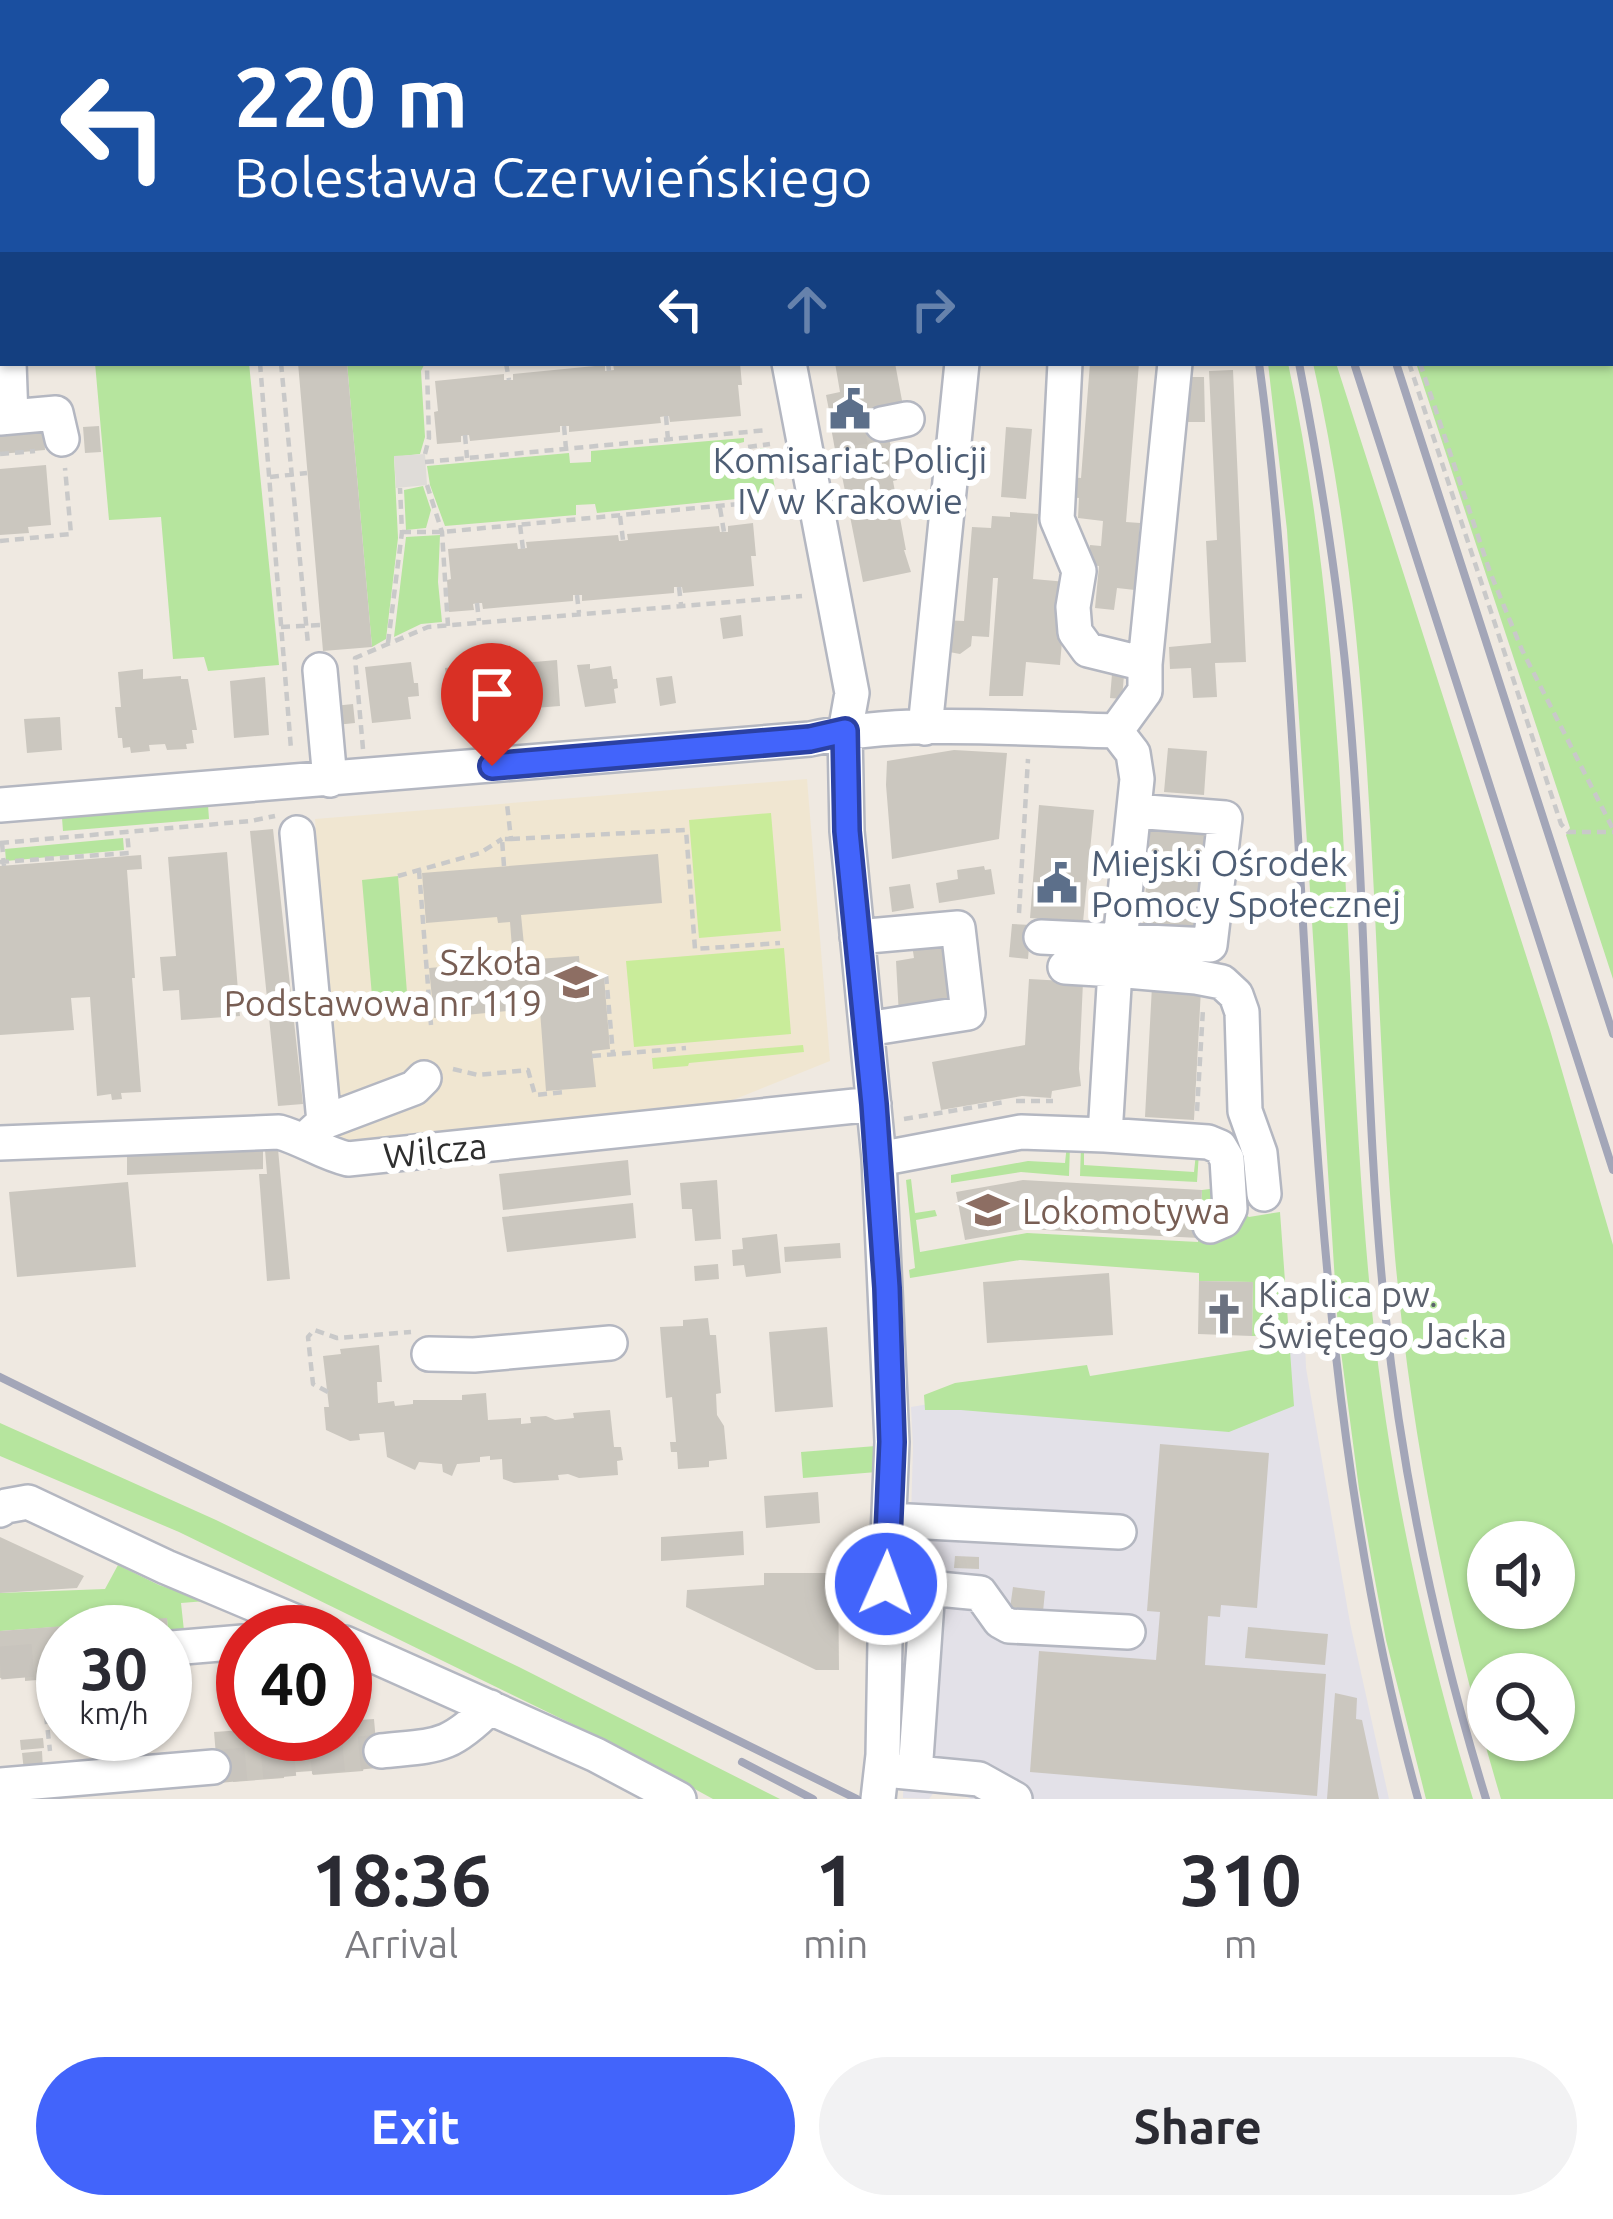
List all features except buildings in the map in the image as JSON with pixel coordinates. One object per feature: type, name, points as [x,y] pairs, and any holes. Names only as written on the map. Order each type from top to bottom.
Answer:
[{"type":"street","points":[[8,366],[6,417],[56,413],[56,453]]},
{"type":"street","points":[[790,366],[852,693],[845,731],[847,831],[879,1159],[892,1442],[886,1584],[892,1781]]},
{"type":"street","points":[[925,728],[962,366]]},
{"type":"street","points":[[1065,366],[1057,520],[1079,571],[1073,607],[1075,632],[1088,650],[1145,664]]},
{"type":"street","points":[[1116,731],[1145,691],[1175,366]]},
{"type":"street","points":[[320,670],[346,778]]},
{"type":"street","points":[[0,806],[810,739],[845,731],[1116,731]]},
{"type":"street","points":[[1106,1135],[1137,779],[1133,754],[1116,731]]},
{"type":"street","points":[[1065,967],[1210,945],[1225,818],[1134,811]]},
{"type":"street","points":[[285,825],[316,1131],[414,1088],[436,1073]]},
{"type":"street","points":[[1030,925],[1118,956],[1229,986],[1240,1003],[1245,1111],[1260,1154],[1264,1194]]},
{"type":"street","points":[[857,938],[958,928],[968,1013],[866,1029]]},
{"type":"street","name":"Wilcza","points":[[0,1143],[316,1131],[319,1149],[348,1159],[874,1104]]},
{"type":"street","points":[[879,1159],[1021,1132],[1215,1144],[1228,1163],[1230,1209],[1224,1220],[1210,1226]]},
{"type":"street","points":[[427,1343],[474,1355],[610,1343]]},
{"type":"street","points":[[0,1510],[28,1502],[235,1605]]},
{"type":"street","points":[[889,1520],[1119,1532]]},
{"type":"street","points":[[886,1584],[980,1593],[1009,1626],[1128,1632]]},
{"type":"street","points":[[892,1781],[928,1588]]},
{"type":"street","points":[[372,1655],[596,1755],[680,1799]]},
{"type":"street","points":[[381,1751],[441,1745],[465,1732],[490,1707]]},
{"type":"street","points":[[0,1785],[213,1767]]},
{"type":"street","points":[[892,1781],[980,1779],[1015,1799]]},
{"type":"path","points":[[260,366],[291,749]]},
{"type":"path","points":[[281,366],[309,654],[320,670]]},
{"type":"path","points":[[429,366],[425,458],[768,430]]},
{"type":"path","points":[[507,366],[509,380]]},
{"type":"path","points":[[1410,366],[1561,824],[1568,832],[1613,831],[1522,650],[1490,572],[1421,366]]},
{"type":"path","points":[[666,416],[668,440]]},
{"type":"path","points":[[564,426],[566,449]]},
{"type":"path","points":[[746,433],[749,449],[802,438]]},
{"type":"path","points":[[465,435],[467,458]]},
{"type":"path","points":[[0,454],[56,453],[71,534],[0,542]]},
{"type":"path","points":[[269,477],[307,473]]},
{"type":"path","points":[[427,485],[442,532],[448,626]]},
{"type":"path","points":[[388,644],[402,532],[400,488]]},
{"type":"path","points":[[402,532],[781,500]]},
{"type":"path","points":[[720,506],[724,532]]},
{"type":"path","points":[[620,515],[622,540]]},
{"type":"path","points":[[520,525],[523,549]]},
{"type":"path","points":[[679,587],[681,606]]},
{"type":"path","points":[[577,595],[579,615]]},
{"type":"path","points":[[346,778],[355,658],[428,627],[802,596]]},
{"type":"path","points":[[477,603],[479,623]]},
{"type":"path","points":[[281,627],[320,625]]},
{"type":"path","points":[[1030,729],[1021,886],[1030,925]]},
{"type":"path","points":[[507,803],[511,839]]},
{"type":"path","points":[[685,820],[695,952],[780,944]]},
{"type":"path","points":[[127,832],[129,853],[3,863],[1,843],[127,832],[285,825]]},
{"type":"path","points":[[398,876],[480,853],[502,839],[686,830]]},
{"type":"path","points":[[502,839],[504,866]]},
{"type":"path","points":[[418,870],[431,1024]]},
{"type":"path","points":[[1021,886],[1032,887]]},
{"type":"path","points":[[606,975],[613,1054]]},
{"type":"path","points":[[1196,1141],[1205,978]]},
{"type":"path","points":[[592,1056],[686,1048]]},
{"type":"path","points":[[436,1073],[478,1076],[528,1070],[535,1095],[565,1092]]},
{"type":"path","points":[[328,1392],[313,1384],[308,1337],[314,1330],[337,1338],[427,1343]]},
{"type":"path","points":[[52,1761],[54,1780]]},
{"type":"shaded area","points":[[425,454],[427,485],[396,488],[394,456]]},
{"type":"shaded area","name":"Szkoła Podstawowa nr 119","points":[[807,779],[830,1061],[708,1110],[359,1147],[340,1138],[315,819]]},
{"type":"shaded area","points":[[1305,1341],[1350,1623],[1389,1799],[971,1799],[941,1783],[929,1799],[903,1798],[911,1407]]},
{"type":"green space","points":[[95,366],[249,366],[279,665],[208,671],[204,657],[173,659],[161,517],[109,520]]},
{"type":"green space","points":[[347,366],[424,366],[425,437],[420,454],[394,457],[398,538],[386,639],[372,647]]},
{"type":"green space","points":[[1268,366],[1289,366],[1325,598],[1362,1192],[1379,1373],[1410,1557],[1473,1799],[1426,1799],[1386,1640],[1359,1489],[1338,1329],[1287,530]]},
{"type":"green space","points":[[1314,366],[1337,366],[1550,1030],[1613,1245],[1613,1799],[1501,1799],[1491,1761],[1575,1761],[1575,1653],[1467,1653],[1467,1676],[1464,1665],[1422,1463],[1402,1326],[1362,696],[1335,474]]},
{"type":"green space","points":[[1417,366],[1613,366],[1613,979],[1566,835],[1570,828]]},
{"type":"green space","points":[[744,438],[732,445],[735,467],[762,463],[760,448],[768,448],[776,495],[597,513],[595,504],[576,505],[576,515],[445,526],[427,466],[569,453],[570,463],[591,462],[591,451]]},
{"type":"green space","points":[[423,486],[431,510],[426,528],[406,530],[404,490]]},
{"type":"green space","points":[[440,535],[442,622],[421,624],[394,637],[406,537]]},
{"type":"green space","points":[[208,805],[209,819],[63,831],[62,818]]},
{"type":"green space","points":[[771,813],[781,931],[699,938],[689,820]]},
{"type":"green space","points":[[123,838],[124,850],[6,861],[5,849]]},
{"type":"green space","points":[[398,876],[407,993],[372,996],[362,880]]},
{"type":"green space","points":[[784,948],[791,1034],[634,1047],[626,961]]},
{"type":"green space","points":[[803,1045],[804,1052],[653,1069],[652,1058]]},
{"type":"green space","points":[[1067,1144],[1069,1176],[1021,1172],[951,1183],[951,1175],[1028,1161],[1065,1163]]},
{"type":"green space","points":[[1081,1146],[1084,1165],[1194,1172],[1199,1153],[1197,1182],[1080,1176]]},
{"type":"green space","points":[[1211,1156],[1243,1213],[1249,1217],[1280,1212],[1294,1406],[1229,1432],[925,1410],[924,1395],[955,1383],[1087,1365],[1090,1376],[1276,1346],[1275,1336],[1252,1336],[1253,1282],[1199,1281],[1199,1273],[1020,1260],[910,1278],[909,1270],[915,1268],[906,1180],[911,1179],[915,1213],[935,1210],[937,1216],[916,1220],[920,1252],[1027,1233],[1198,1242],[1202,1190],[1210,1189]]},
{"type":"green space","points":[[0,1423],[216,1520],[780,1799],[713,1799],[607,1741],[372,1626],[372,1605],[328,1605],[179,1532],[0,1456]]},
{"type":"green space","points":[[876,1446],[877,1472],[803,1478],[801,1452]]},
{"type":"green space","points":[[118,1565],[206,1601],[36,1605],[36,1628],[0,1631],[0,1593],[105,1589]]},
{"type":"tunnel","points":[[832,433],[882,424]]},
{"type":"tunnel","points":[[0,1663],[36,1660]]},
{"type":"tunnel","points":[[213,1767],[381,1751]]},
{"type":"railway","points":[[1259,366],[1280,558],[1328,1280],[1361,1541],[1386,1671],[1418,1799]]},
{"type":"railway","points":[[1300,366],[1328,533],[1349,704],[1373,1159],[1392,1373],[1424,1557],[1486,1799]]},
{"type":"railway","points":[[1355,366],[1613,1170]]},
{"type":"railway","points":[[1397,366],[1613,1034]]},
{"type":"railway","points":[[0,1377],[857,1799]]},
{"type":"railway","points":[[742,1762],[813,1799]]},
{"type":"place","name":"Komisariat Policji IV w Krakowie","points":[[850,409]]},
{"type":"place","name":"Miejski Ośrodek Pomocy Społecznej","points":[[1057,883]]},
{"type":"place","name":"Szkoła Podstawowa nr 119","points":[[576,982]]},
{"type":"place","name":"Lokomotywa","points":[[988,1210]]},
{"type":"place","name":"Kaplica pw. Świętego Jacka","points":[[1224,1314]]},
{"type":"route","points":[[492,766],[810,739],[845,731],[847,831],[887,1288],[892,1442],[886,1584]]}]
